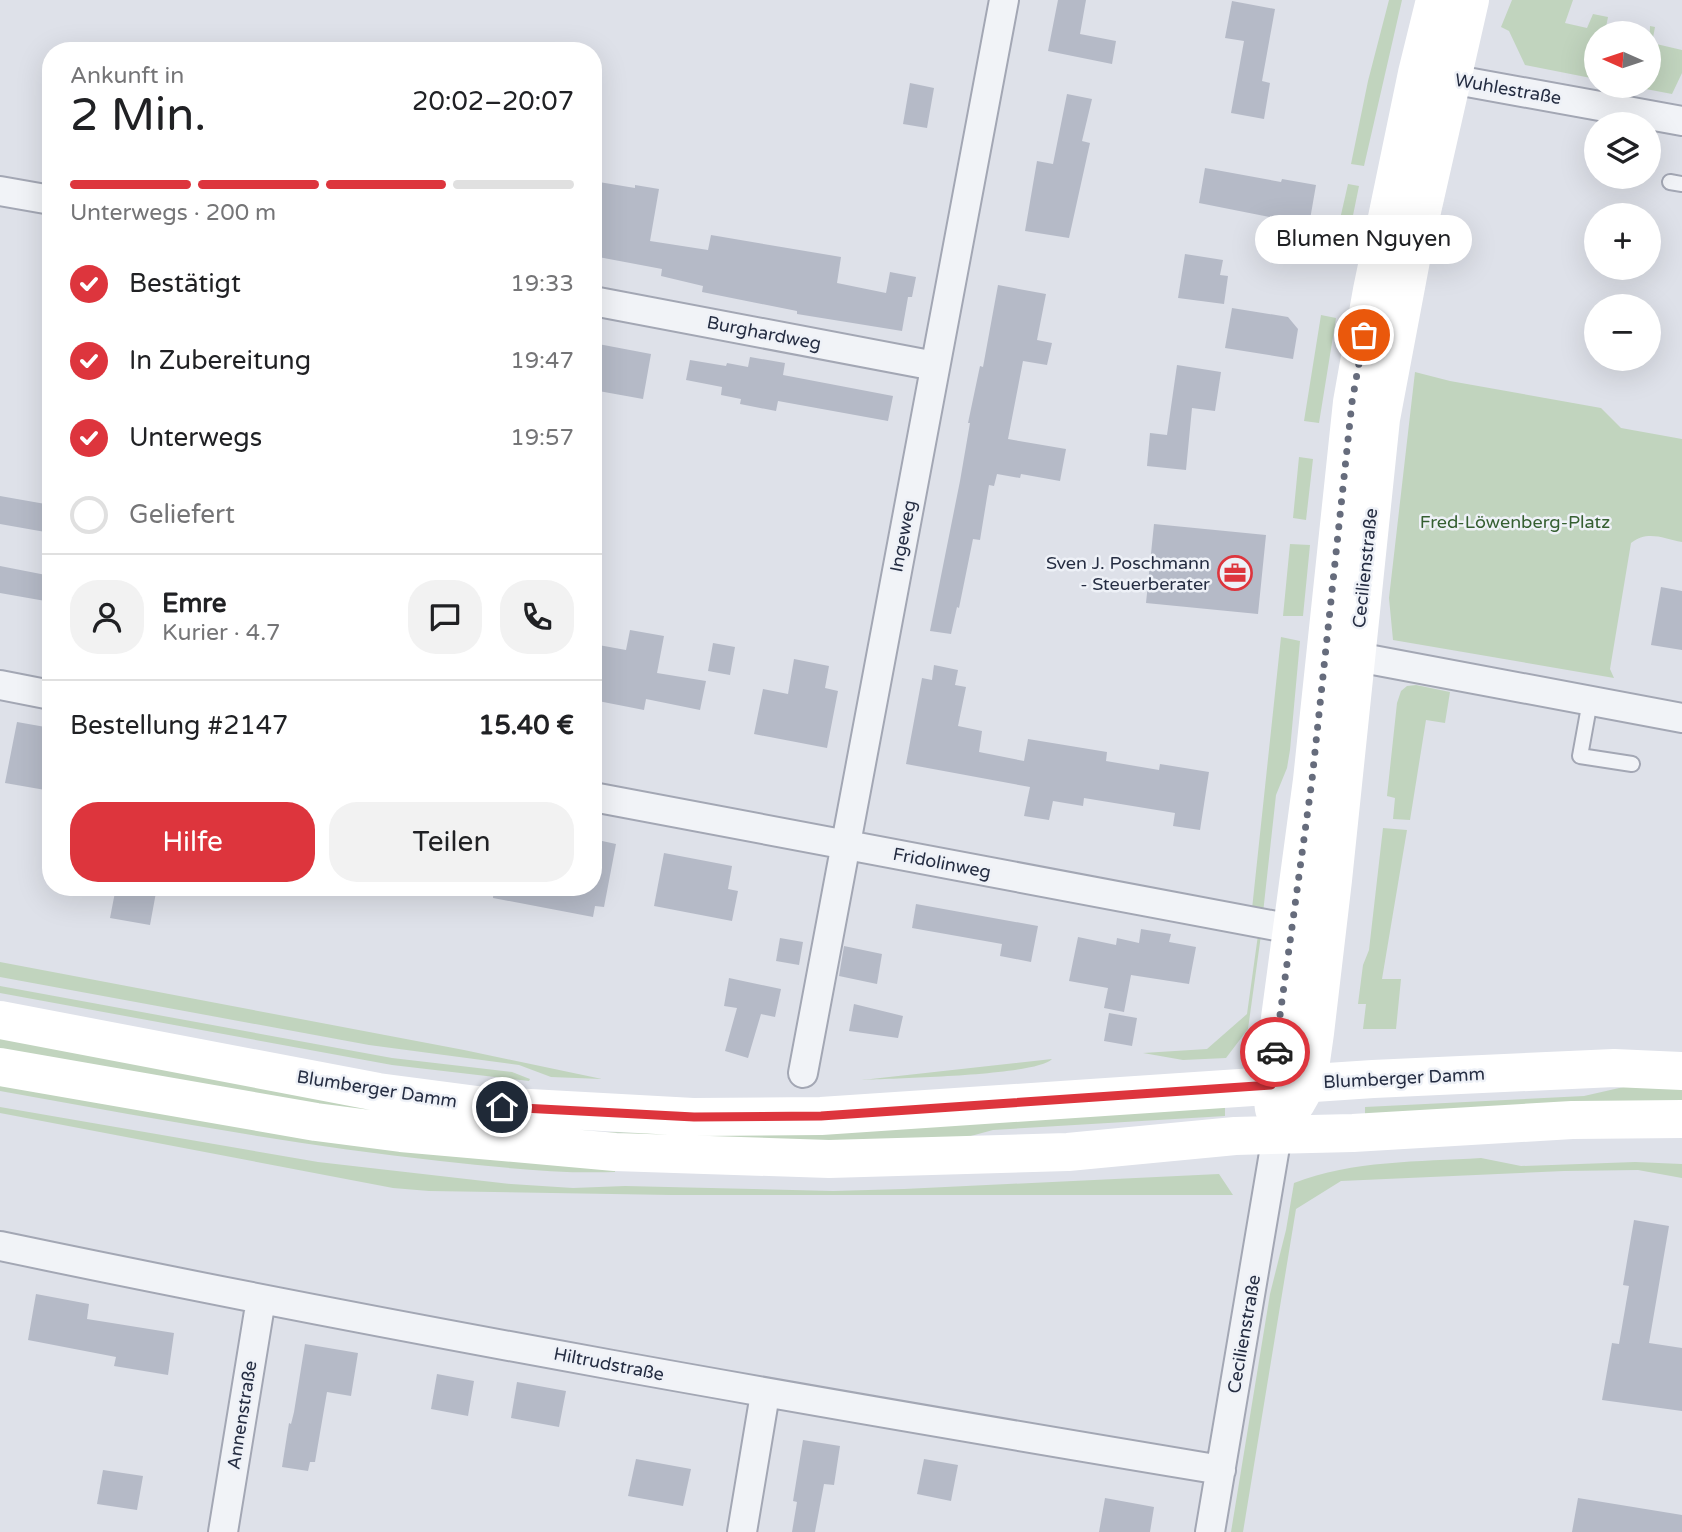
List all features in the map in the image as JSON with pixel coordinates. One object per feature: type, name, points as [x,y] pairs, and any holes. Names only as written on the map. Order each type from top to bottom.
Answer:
[{"type":"main road","name":"Cecilienstraße","points":[[1277,1135],[1308,1082],[1333,880],[1381,419],[1412,256],[1434,76],[1440,1]]},
{"type":"main road","name":"Cecilienstraße","points":[[1277,1135],[1271,1085],[1312,780],[1352,402],[1372,290],[1434,76]]},
{"type":"main road","name":"Blumberger Damm","points":[[0,1020],[378,1091],[477,1105],[705,1117],[821,1116],[1308,1082],[1614,1068],[1682,1071]]},
{"type":"main road","points":[[0,1068],[316,1122],[401,1133],[615,1152],[829,1159],[1068,1152],[1235,1136],[1353,1133],[1572,1120],[1682,1119]]},
{"type":"street","name":"Ingeweg","points":[[803,1073],[1004,0]]},
{"type":"street","name":"Wuhlestraße","points":[[1434,76],[1682,121]]},
{"type":"street","points":[[0,191],[42,198]]},
{"type":"street","name":"Burghardweg","points":[[602,303],[935,366]]},
{"type":"street","points":[[1357,657],[1682,718]]},
{"type":"street","points":[[0,685],[42,693]]},
{"type":"street","name":"Fridolinweg","points":[[602,799],[1292,929]]},
{"type":"street","name":"Cecilienstraße","points":[[1210,1532],[1277,1135]]},
{"type":"street","name":"Hiltrudstraße","points":[[0,1246],[261,1299],[765,1394],[1221,1470]]},
{"type":"street","name":"Annenstraße","points":[[223,1532],[261,1299]]},
{"type":"street","points":[[742,1532],[765,1394]]},
{"type":"lane","points":[[1590,701],[1580,756],[1632,764]]},
{"type":"green space","points":[[1389,0],[1402,0],[1364,166],[1351,164],[1368,81]]},
{"type":"green space","points":[[1512,0],[1573,0],[1565,23],[1584,27],[1584,77],[1525,65],[1509,31],[1501,27]]},
{"type":"green space","points":[[1593,14],[1608,17],[1607,21],[1590,21]]},
{"type":"green space","points":[[1661,45],[1682,50],[1682,73],[1672,94],[1661,92]]},
{"type":"green space","points":[[1348,184],[1359,186],[1350,230],[1338,228]]},
{"type":"green space","points":[[1321,315],[1336,318],[1319,423],[1304,421]]},
{"type":"green space","name":"Fred-Löwenberg-Platz","points":[[1415,372],[1450,381],[1601,408],[1621,428],[1682,439],[1682,542],[1649,536],[1631,543],[1610,669],[1614,678],[1393,640],[1389,598]]},
{"type":"green space","points":[[1299,457],[1313,459],[1306,520],[1293,518]]},
{"type":"green space","points":[[1290,544],[1310,545],[1303,616],[1283,616]]},
{"type":"green space","points":[[1281,637],[1300,641],[1290,750],[1287,768],[1276,795],[1263,913],[1252,909]]},
{"type":"green space","points":[[1416,685],[1450,692],[1445,723],[1426,720],[1410,820],[1393,819],[1395,798],[1387,796],[1397,703],[1401,691],[1407,686]]},
{"type":"green space","points":[[1383,828],[1407,830],[1382,979],[1401,979],[1396,1029],[1363,1029],[1366,1004],[1358,1004],[1363,965],[1369,950]]},
{"type":"green space","points":[[1258,935],[1261,935],[1248,1029],[1226,1058],[1183,1060],[1143,1053],[1207,1049],[1247,1014]]},
{"type":"green space","points":[[0,962],[464,1050],[602,1079],[551,1077],[519,1065],[369,1045],[0,977]]},
{"type":"green space","points":[[0,986],[392,1058],[512,1072],[530,1079],[392,1065],[0,993]]},
{"type":"green space","points":[[0,1038],[401,1111],[601,1132],[731,1134],[1225,1104],[1225,1116],[993,1130],[956,1140],[705,1141],[364,1112],[0,1051]]},
{"type":"green space","points":[[1052,1059],[1041,1065],[993,1073],[862,1080]]},
{"type":"green space","points":[[0,1082],[615,1167],[615,1172],[505,1168],[329,1147],[0,1091]]},
{"type":"green space","points":[[1682,1085],[1682,1104],[1365,1118],[1365,1107],[1584,1096],[1628,1086]]},
{"type":"green space","points":[[0,1107],[318,1162],[511,1184],[573,1188],[625,1186],[833,1191],[1219,1174],[1233,1195],[671,1195],[429,1191],[393,1188],[0,1113]]},
{"type":"green space","points":[[1481,1158],[1521,1166],[1635,1162],[1682,1164],[1682,1178],[1638,1170],[1341,1181],[1296,1209],[1243,1532],[1231,1532],[1270,1294],[1286,1230],[1294,1183],[1316,1175],[1363,1166]]},
{"type":"building","points":[[1058,0],[1086,0],[1080,34],[1116,41],[1112,64],[1048,51]]},
{"type":"building","points":[[1232,1],[1275,9],[1262,81],[1270,83],[1264,119],[1231,113],[1244,41],[1225,38]]},
{"type":"building","points":[[910,83],[934,88],[927,128],[903,124]]},
{"type":"building","points":[[1067,94],[1092,99],[1082,141],[1090,143],[1069,238],[1025,231],[1037,161],[1053,164]]},
{"type":"building","points":[[1205,168],[1281,182],[1282,179],[1316,185],[1308,231],[1274,225],[1275,218],[1199,203]]},
{"type":"building","points":[[602,182],[659,189],[650,241],[708,250],[711,235],[841,257],[837,283],[886,293],[890,272],[916,277],[912,297],[908,297],[902,331],[797,314],[797,311],[702,292],[703,286],[661,276],[662,269],[602,258]]},
{"type":"building","points":[[1185,254],[1223,260],[1220,275],[1228,276],[1224,304],[1178,298]]},
{"type":"building","points":[[998,285],[1046,294],[1037,340],[1052,343],[1047,365],[1023,361],[1008,439],[1066,449],[1060,481],[1021,474],[1020,478],[997,474],[994,486],[989,485],[980,540],[973,539],[951,634],[930,631],[960,481],[968,423],[980,366],[983,367]]},
{"type":"building","points":[[1232,308],[1288,317],[1298,329],[1293,359],[1225,348]]},
{"type":"building","points":[[602,345],[651,354],[643,399],[602,392]]},
{"type":"building","points":[[750,357],[785,363],[783,375],[893,396],[888,421],[778,401],[776,411],[740,404],[741,399],[721,395],[722,387],[686,380],[690,360],[748,367]]},
{"type":"building","points":[[1177,365],[1221,372],[1215,411],[1192,408],[1186,470],[1147,466],[1150,433],[1167,435]]},
{"type":"building","points":[[0,496],[42,503],[42,531],[0,524]]},
{"type":"building","points":[[1154,524],[1266,535],[1258,614],[1146,603]]},
{"type":"building","points":[[0,566],[42,574],[42,600],[0,593]]},
{"type":"building","points":[[1661,587],[1682,591],[1682,650],[1651,645]]},
{"type":"building","points":[[630,630],[664,636],[657,673],[706,681],[700,710],[646,699],[644,710],[602,702],[602,646],[626,650]]},
{"type":"building","points":[[713,643],[735,647],[730,675],[708,671]]},
{"type":"building","points":[[794,659],[829,666],[825,688],[838,691],[827,748],[754,734],[763,689],[788,694]]},
{"type":"building","points":[[934,665],[958,670],[955,685],[966,687],[958,726],[982,731],[979,752],[1024,761],[1028,739],[1107,752],[1106,761],[1159,770],[1160,764],[1209,772],[1200,830],[1173,826],[1175,813],[1084,798],[1083,806],[1053,801],[1049,820],[1024,816],[1030,787],[906,764],[922,678],[932,680]]},
{"type":"building","points":[[17,722],[42,726],[42,789],[5,783]]},
{"type":"building","points":[[602,841],[616,844],[604,907],[595,906],[593,917],[493,898],[602,896]]},
{"type":"building","points":[[664,853],[732,866],[728,889],[738,891],[732,921],[654,906]]},
{"type":"building","points":[[114,896],[155,896],[150,925],[110,918]]},
{"type":"building","points":[[916,904],[1038,926],[1031,962],[1000,956],[1002,944],[912,928]]},
{"type":"building","points":[[1141,929],[1171,934],[1169,942],[1196,947],[1189,984],[1131,975],[1124,1012],[1104,1008],[1108,988],[1069,981],[1078,937],[1116,945],[1117,938],[1139,943]]},
{"type":"building","points":[[780,938],[803,942],[799,965],[776,961]]},
{"type":"building","points":[[844,946],[882,954],[877,984],[839,976]]},
{"type":"building","points":[[729,978],[781,989],[775,1017],[761,1014],[748,1058],[725,1051],[737,1008],[724,1006]]},
{"type":"building","points":[[854,1004],[903,1016],[898,1038],[849,1031]]},
{"type":"building","points":[[1109,1013],[1137,1018],[1132,1046],[1104,1041]]},
{"type":"building","points":[[1634,1220],[1669,1226],[1649,1343],[1682,1348],[1682,1411],[1602,1400],[1612,1343],[1619,1344],[1629,1286],[1623,1285]]},
{"type":"building","points":[[36,1294],[89,1304],[87,1319],[174,1333],[168,1375],[114,1366],[116,1357],[28,1340]]},
{"type":"building","points":[[305,1344],[358,1353],[351,1396],[327,1392],[315,1462],[310,1462],[308,1471],[282,1467]]},
{"type":"building","points":[[437,1374],[474,1381],[468,1416],[431,1409]]},
{"type":"building","points":[[517,1382],[566,1391],[559,1427],[511,1418]]},
{"type":"building","points":[[803,1440],[840,1446],[834,1485],[824,1484],[815,1532],[792,1532],[797,1502],[793,1501]]},
{"type":"building","points":[[636,1459],[691,1469],[683,1506],[628,1496]]},
{"type":"building","points":[[924,1459],[958,1465],[951,1501],[917,1494]]},
{"type":"building","points":[[103,1470],[143,1476],[137,1510],[97,1504]]},
{"type":"building","points":[[1105,1498],[1154,1507],[1150,1532],[1099,1532]]},
{"type":"building","points":[[1578,1498],[1682,1515],[1682,1532],[1572,1532]]},
{"type":"way so far","points":[[1275,1052],[1312,780],[1352,402],[1364,335]]},
{"type":"place","name":"Blumen Nguyen","points":[[1364,335]]},
{"type":"place","name":"Sven J. Poschmann - Steuerberater","points":[[1235,573]]},
{"type":"route","points":[[502,1107],[694,1117],[821,1116],[1271,1085],[1275,1052]]}]
